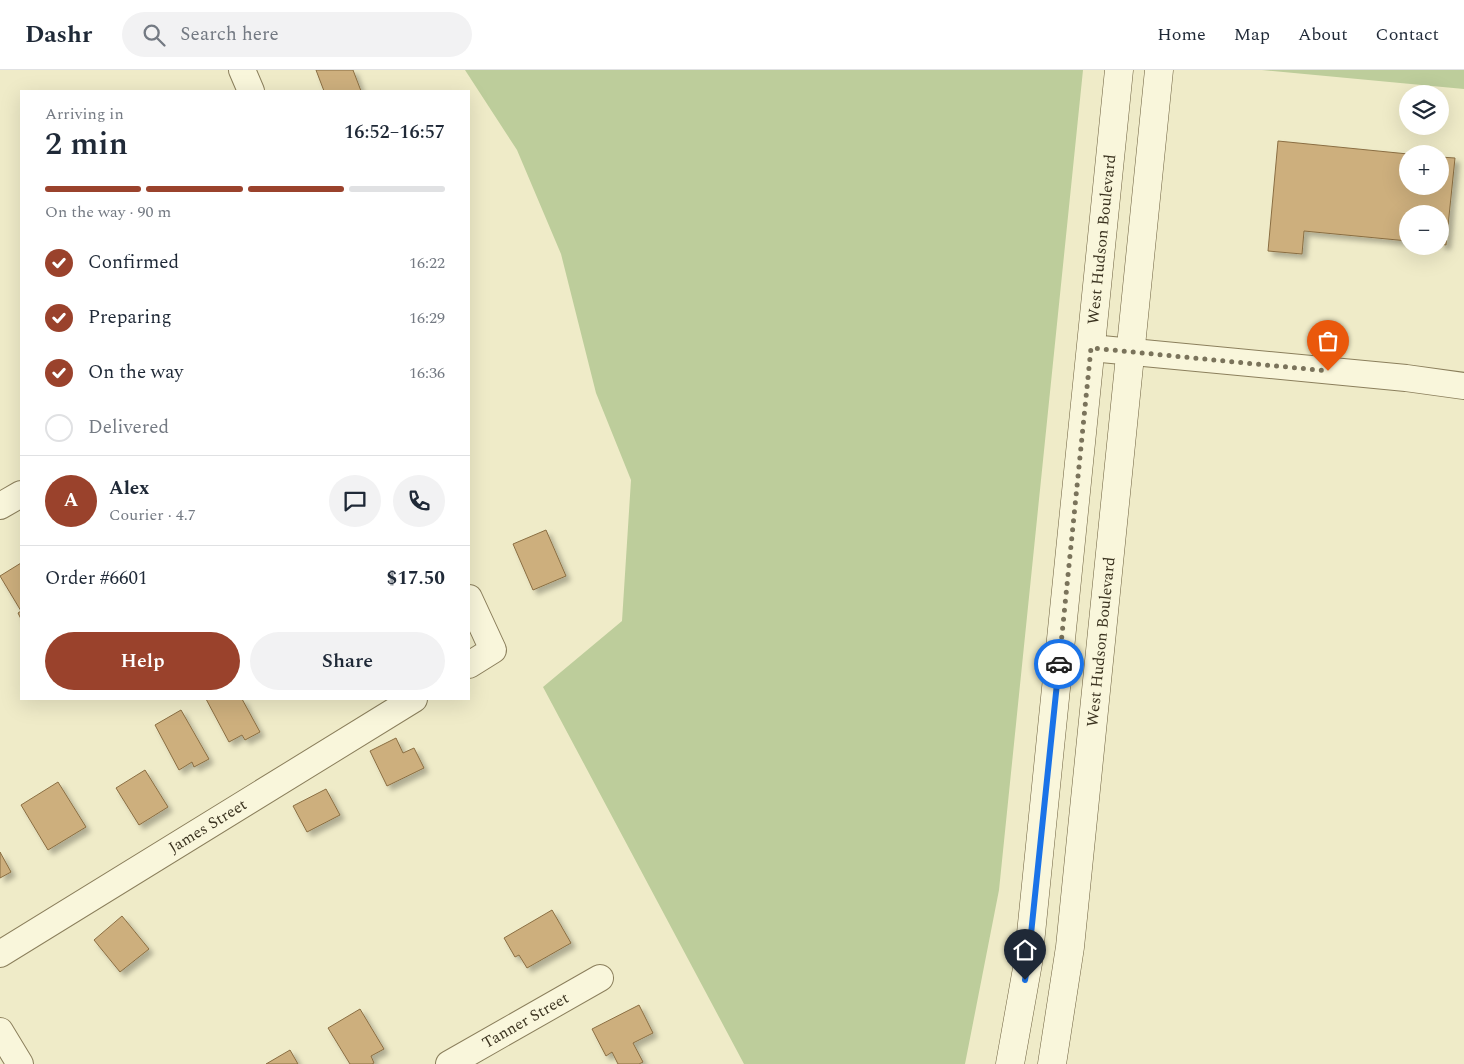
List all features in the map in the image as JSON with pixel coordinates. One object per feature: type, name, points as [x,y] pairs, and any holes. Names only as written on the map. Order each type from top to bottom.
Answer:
[{"type":"main road","name":"West Hudson Boulevard","points":[[1010,1064],[1028,963],[1119,70]]},
{"type":"main road","name":"West Hudson Boulevard","points":[[1052,1064],[1070,947],[1160,70]]},
{"type":"street","points":[[242,70],[251,90]]},
{"type":"street","points":[[1091,348],[1406,378],[1464,386]]},
{"type":"street","points":[[0,506],[20,495]]},
{"type":"street","points":[[470,600],[493,650],[470,664]]},
{"type":"street","name":"James Street","points":[[0,954],[412,700]]},
{"type":"street","name":"Tanner Street","points":[[449,1064],[600,978]]},
{"type":"street","points":[[0,1031],[20,1064]]},
{"type":"green space","points":[[465,70],[1083,70],[999,890],[965,1064],[744,1064],[543,687],[622,621],[631,480],[596,393],[561,254],[517,150]]},
{"type":"green space","points":[[1262,70],[1464,70],[1464,89],[1449,88],[1449,85],[1421,85]]},
{"type":"building","points":[[316,70],[353,70],[361,90],[324,90]]},
{"type":"building","points":[[1278,141],[1399,153],[1399,195],[1449,195],[1449,158],[1455,158],[1449,216],[1449,205],[1399,205],[1399,240],[1304,231],[1302,254],[1268,251]]},
{"type":"building","points":[[546,530],[566,576],[533,590],[513,544]]},
{"type":"building","points":[[20,564],[20,609],[0,576]]},
{"type":"building","points":[[207,700],[243,700],[260,732],[245,740],[242,735],[229,742]]},
{"type":"building","points":[[181,710],[209,759],[194,767],[192,762],[179,770],[155,725]]},
{"type":"building","points":[[396,738],[403,753],[414,748],[424,768],[387,786],[370,751]]},
{"type":"building","points":[[145,770],[168,807],[139,825],[116,788]]},
{"type":"building","points":[[58,782],[86,827],[48,850],[21,805]]},
{"type":"building","points":[[326,789],[340,815],[307,832],[293,806]]},
{"type":"building","points":[[0,852],[11,872],[0,878]]},
{"type":"building","points":[[552,910],[571,943],[527,968],[519,955],[515,957],[504,938]]},
{"type":"building","points":[[122,916],[149,949],[120,972],[94,940]]},
{"type":"building","points":[[639,1005],[653,1033],[633,1043],[643,1062],[639,1064],[618,1064],[612,1052],[606,1056],[592,1029]]},
{"type":"building","points":[[360,1009],[384,1049],[371,1056],[374,1063],[372,1064],[350,1064],[328,1028]]},
{"type":"building","points":[[290,1050],[298,1064],[266,1064]]},
{"type":"way so far","points":[[1059,664],[1091,348],[1328,371]]},
{"type":"route","points":[[1025,980],[1059,664]]}]
